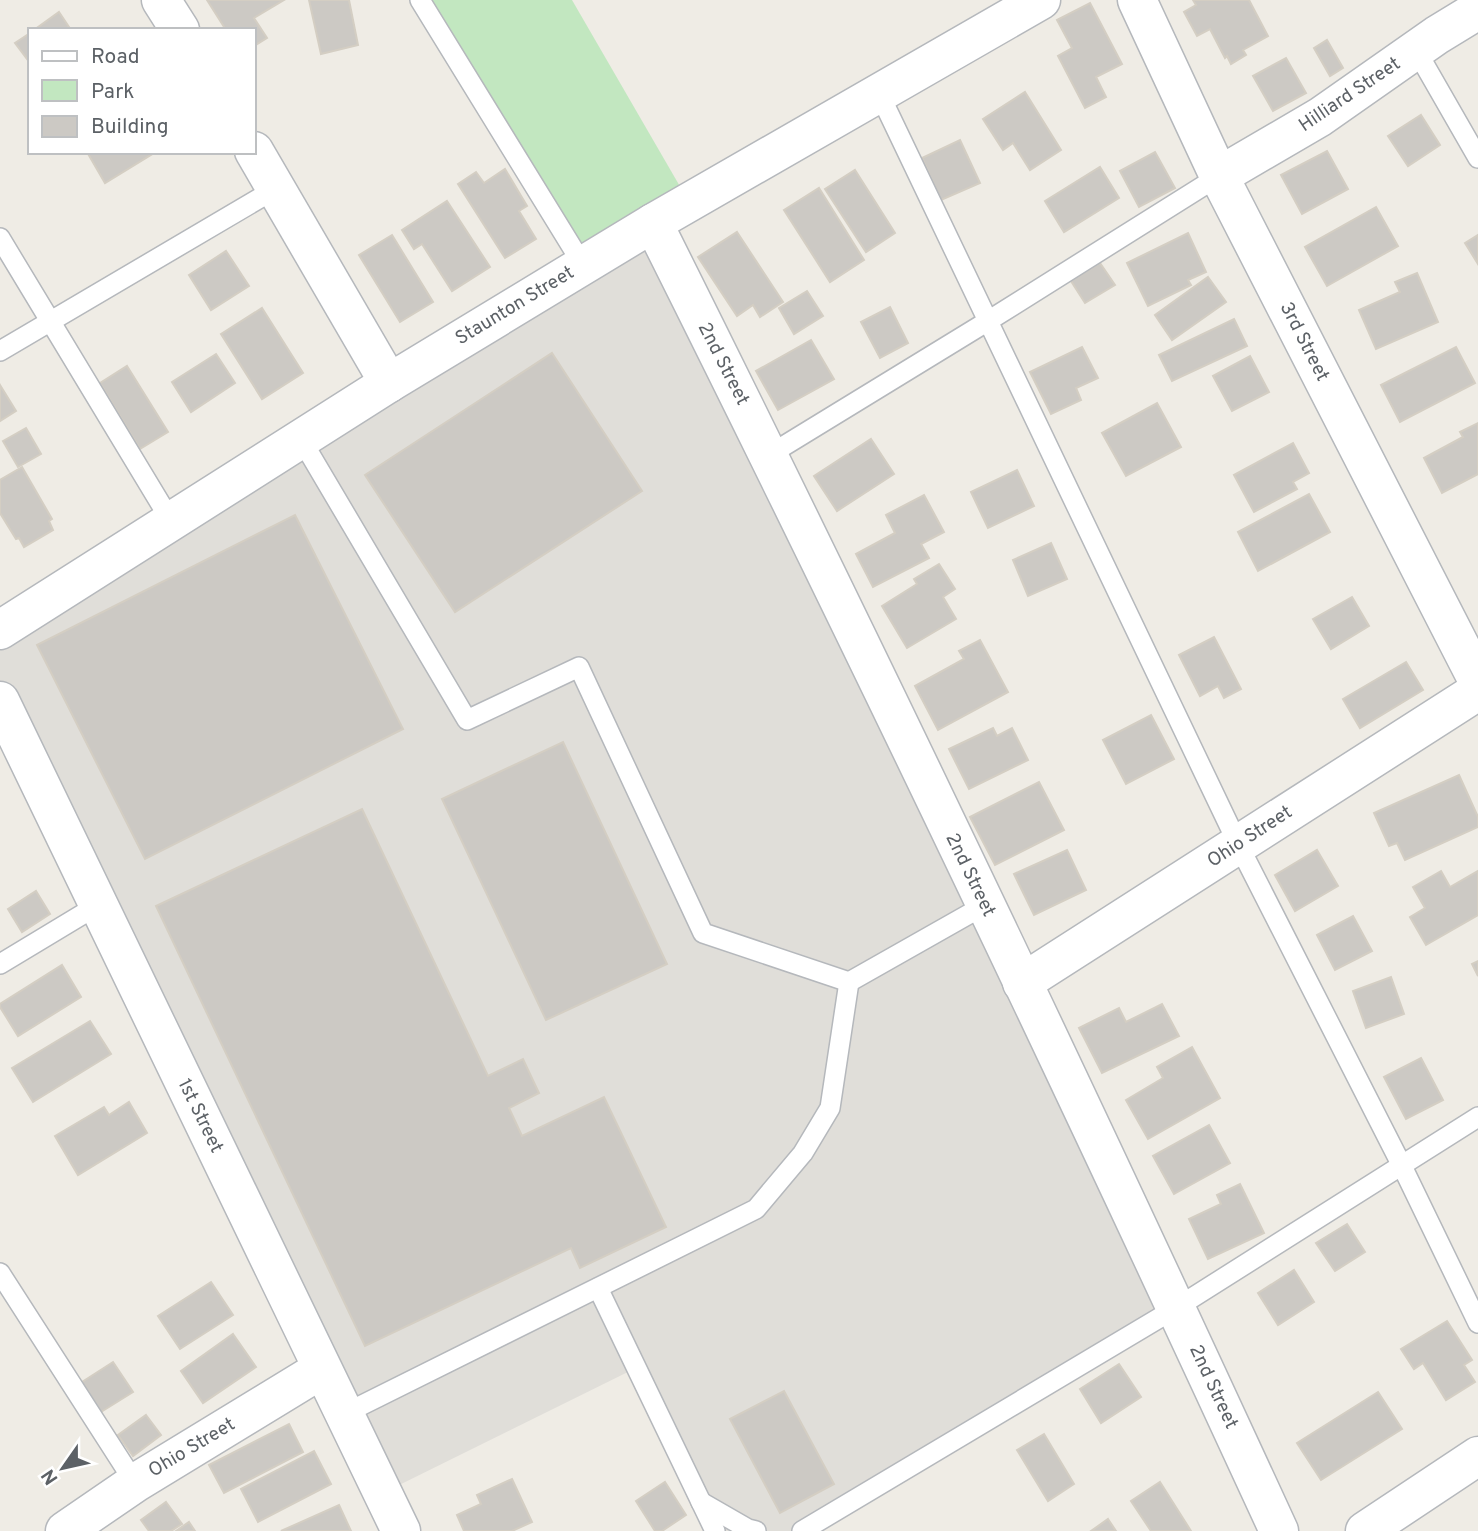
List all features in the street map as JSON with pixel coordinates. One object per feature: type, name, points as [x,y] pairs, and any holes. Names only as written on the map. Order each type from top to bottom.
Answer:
[{"type":"street","points":[[161,0],[179,28]]},
{"type":"street","name":"Staunton Street","points":[[0,630],[389,383],[583,264],[1041,0]]},
{"type":"street","name":"3rd Street","points":[[1137,0],[1219,176],[1478,681]]},
{"type":"street","name":"Hilliard Street","points":[[1219,176],[1320,117],[1478,10]]},
{"type":"street","points":[[256,154],[389,383]]},
{"type":"street","name":"2nd Street","points":[[653,223],[769,455],[1091,1125],[1279,1531]]},
{"type":"street","name":"Ohio Street","points":[[1022,983],[1478,691]]},
{"type":"street","name":"1st Street","points":[[0,701],[401,1531]]},
{"type":"street","name":"Ohio Street","points":[[65,1531],[135,1483],[322,1369]]},
{"type":"street","points":[[1365,1531],[1478,1456]]},
{"type":"lane","points":[[420,0],[583,264]]},
{"type":"lane","points":[[1416,50],[1478,158]]},
{"type":"lane","points":[[879,93],[1238,844],[1402,1164],[1478,1323]]},
{"type":"lane","points":[[769,455],[1219,176]]},
{"type":"lane","points":[[0,351],[277,188]]},
{"type":"lane","points":[[0,237],[171,521]]},
{"type":"lane","points":[[301,439],[467,720],[579,667],[703,933],[849,982],[985,905]]},
{"type":"lane","points":[[0,964],[98,905]]},
{"type":"lane","points":[[344,1414],[756,1209],[803,1153],[830,1108],[849,982]]},
{"type":"lane","points":[[802,1531],[1176,1308],[1478,1117]]},
{"type":"lane","points":[[0,1273],[135,1483]]},
{"type":"lane","points":[[598,1288],[715,1531]]},
{"type":"lane","points":[[701,1502],[755,1531]]},
{"type":"shaded area","points":[[653,223],[1176,1308],[802,1531],[715,1531],[636,1368],[383,1493],[0,701],[0,630]]},
{"type":"green space","points":[[420,0],[572,0],[689,202],[583,265]]},
{"type":"building","points":[[207,0],[284,0],[254,18],[267,38],[256,45],[256,28],[225,28]]},
{"type":"building","points":[[309,0],[349,0],[358,45],[321,54]]},
{"type":"building","points":[[1193,0],[1249,0],[1268,36],[1243,50],[1246,55],[1231,64],[1210,29],[1197,36],[1184,12],[1196,5]]},
{"type":"building","points":[[1090,3],[1122,64],[1096,77],[1106,97],[1085,108],[1058,56],[1072,48],[1057,20]]},
{"type":"building","points":[[59,12],[70,28],[37,28]]},
{"type":"building","points":[[28,34],[28,60],[15,43]]},
{"type":"building","points":[[1327,40],[1343,68],[1330,76],[1314,48]]},
{"type":"building","points":[[1286,58],[1306,93],[1273,111],[1253,76]]},
{"type":"building","points":[[1025,92],[1061,150],[1030,170],[1013,143],[1003,150],[983,119]]},
{"type":"building","points":[[1421,115],[1440,145],[1408,166],[1388,136]]},
{"type":"building","points":[[960,140],[980,183],[941,200],[922,158]]},
{"type":"building","points":[[1327,151],[1348,189],[1302,214],[1281,175]]},
{"type":"building","points":[[1155,152],[1175,188],[1139,207],[1120,171]]},
{"type":"building","points":[[88,154],[152,154],[105,183]]},
{"type":"building","points":[[1100,167],[1119,198],[1064,232],[1045,201]]},
{"type":"building","points":[[505,169],[527,206],[519,211],[536,239],[505,258],[458,184],[476,172],[484,183]]},
{"type":"building","points":[[855,170],[895,233],[866,252],[825,189]]},
{"type":"building","points":[[819,188],[864,260],[830,282],[784,210]]},
{"type":"building","points":[[447,201],[490,267],[452,291],[422,244],[414,249],[402,230]]},
{"type":"building","points":[[1376,207],[1398,246],[1327,286],[1305,247]]},
{"type":"building","points":[[737,232],[783,302],[760,317],[753,305],[737,316],[698,257]]},
{"type":"building","points":[[1188,233],[1206,272],[1188,280],[1191,285],[1148,306],[1127,263]]},
{"type":"building","points":[[392,235],[433,302],[400,322],[359,255]]},
{"type":"building","points":[[1478,235],[1478,264],[1465,243]]},
{"type":"building","points":[[226,251],[249,286],[211,310],[189,275]]},
{"type":"building","points":[[1100,263],[1115,285],[1085,303],[1071,281]]},
{"type":"building","points":[[1417,273],[1438,322],[1376,349],[1359,310],[1400,292],[1395,282]]},
{"type":"building","points":[[1208,277],[1226,302],[1172,340],[1155,315]]},
{"type":"building","points":[[807,291],[823,316],[794,334],[779,308]]},
{"type":"building","points":[[890,307],[908,343],[880,358],[861,322]]},
{"type":"building","points":[[262,308],[303,373],[262,399],[221,334]]},
{"type":"building","points":[[1234,319],[1247,346],[1172,381],[1159,355]]},
{"type":"building","points":[[811,340],[834,379],[778,410],[756,371]]},
{"type":"building","points":[[1082,347],[1098,378],[1076,388],[1081,400],[1051,414],[1030,372]]},
{"type":"building","points":[[1456,347],[1475,383],[1400,422],[1381,385]]},
{"type":"building","points":[[552,353],[642,491],[455,612],[365,475]]},
{"type":"building","points":[[216,354],[235,383],[191,412],[172,382]]},
{"type":"building","points":[[1250,356],[1269,392],[1232,411],[1213,376]]},
{"type":"building","points":[[127,366],[168,432],[140,449],[100,383]]},
{"type":"building","points":[[0,385],[16,411],[0,421]]},
{"type":"building","points":[[1157,403],[1181,447],[1126,476],[1102,433]]},
{"type":"building","points":[[1478,423],[1478,474],[1442,493],[1424,458],[1463,437],[1460,432]]},
{"type":"building","points":[[26,428],[41,454],[18,467],[3,441]]},
{"type":"building","points":[[871,439],[894,474],[837,511],[814,476]]},
{"type":"building","points":[[1293,443],[1309,473],[1293,482],[1297,489],[1254,512],[1234,475]]},
{"type":"building","points":[[22,467],[52,519],[49,521],[53,530],[24,547],[0,513],[0,480]]},
{"type":"building","points":[[1017,470],[1034,506],[988,528],[971,492]]},
{"type":"building","points":[[1309,494],[1330,532],[1258,571],[1238,532]]},
{"type":"building","points":[[924,495],[944,532],[921,544],[929,558],[873,587],[856,554],[895,533],[886,515]]},
{"type":"building","points":[[295,515],[403,729],[145,859],[37,645]]},
{"type":"building","points":[[1051,543],[1067,579],[1028,596],[1013,560]]},
{"type":"building","points":[[939,564],[955,589],[943,597],[956,619],[907,648],[882,606],[917,584],[914,579]]},
{"type":"building","points":[[1352,597],[1369,626],[1331,649],[1313,619]]},
{"type":"building","points":[[1214,637],[1241,689],[1224,698],[1218,686],[1200,696],[1179,655]]},
{"type":"building","points":[[980,640],[1008,692],[938,730],[915,686],[964,659],[959,651]]},
{"type":"building","points":[[1406,662],[1423,690],[1360,728],[1343,699]]},
{"type":"building","points":[[1151,715],[1174,759],[1126,784],[1103,740]]},
{"type":"building","points":[[993,728],[997,736],[1012,728],[1028,760],[969,789],[949,749]]},
{"type":"building","points":[[563,742],[667,964],[546,1020],[442,799]]},
{"type":"building","points":[[1459,775],[1478,817],[1478,827],[1405,860],[1397,843],[1389,846],[1374,813]]},
{"type":"building","points":[[1039,782],[1064,830],[995,865],[970,817]]},
{"type":"building","points":[[362,809],[488,1076],[523,1059],[539,1093],[509,1108],[522,1136],[604,1097],[666,1227],[580,1268],[571,1248],[365,1346],[156,906]]},
{"type":"building","points":[[1067,850],[1086,890],[1034,915],[1014,874]]},
{"type":"building","points":[[1317,850],[1338,886],[1295,911],[1275,875]]},
{"type":"building","points":[[1441,871],[1450,887],[1478,871],[1478,915],[1426,945],[1410,917],[1425,908],[1413,887]]},
{"type":"building","points":[[36,891],[50,914],[22,932],[8,909]]},
{"type":"building","points":[[1353,916],[1372,951],[1335,970],[1317,935]]},
{"type":"building","points":[[1478,961],[1478,976],[1472,964]]},
{"type":"building","points":[[62,965],[81,997],[18,1036],[0,1004]]},
{"type":"building","points":[[1391,977],[1404,1014],[1366,1028],[1353,991]]},
{"type":"building","points":[[1162,1004],[1179,1036],[1102,1073],[1079,1028],[1119,1008],[1126,1022]]},
{"type":"building","points":[[90,1021],[111,1054],[33,1102],[12,1068]]},
{"type":"building","points":[[1192,1047],[1220,1098],[1148,1139],[1126,1100],[1163,1078],[1157,1067]]},
{"type":"building","points":[[1421,1058],[1443,1100],[1406,1119],[1384,1077]]},
{"type":"building","points":[[129,1102],[147,1133],[78,1175],[55,1136],[104,1107],[109,1115]]},
{"type":"building","points":[[1209,1125],[1230,1163],[1174,1194],[1153,1156]]},
{"type":"building","points":[[1240,1184],[1264,1233],[1208,1259],[1189,1219],[1221,1204],[1217,1195]]},
{"type":"building","points":[[1347,1224],[1365,1252],[1335,1271],[1316,1243]]},
{"type":"building","points":[[1294,1270],[1314,1302],[1278,1325],[1258,1293]]},
{"type":"building","points":[[211,1282],[233,1315],[180,1349],[158,1316]]},
{"type":"building","points":[[1447,1321],[1472,1360],[1464,1365],[1475,1382],[1446,1400],[1423,1363],[1414,1369],[1401,1349]]},
{"type":"building","points":[[233,1334],[256,1367],[203,1403],[181,1371]]},
{"type":"building","points":[[113,1362],[133,1392],[101,1412],[82,1382]]},
{"type":"building","points":[[1119,1364],[1141,1397],[1101,1423],[1080,1389]]},
{"type":"building","points":[[784,1391],[834,1484],[780,1513],[730,1419]]},
{"type":"building","points":[[1378,1392],[1402,1429],[1321,1480],[1297,1443]]},
{"type":"building","points":[[146,1415],[161,1435],[133,1456],[118,1435]]},
{"type":"building","points":[[289,1424],[303,1452],[224,1493],[209,1465]]},
{"type":"building","points":[[1044,1434],[1074,1484],[1048,1501],[1017,1450]]},
{"type":"building","points":[[314,1451],[331,1484],[258,1522],[241,1489]]},
{"type":"building","points":[[512,1479],[532,1522],[512,1531],[464,1531],[457,1515],[481,1504],[477,1495]]},
{"type":"building","points":[[665,1482],[686,1515],[662,1531],[655,1531],[636,1501]]},
{"type":"building","points":[[1160,1482],[1191,1531],[1151,1531],[1131,1501]]},
{"type":"building","points":[[166,1502],[182,1524],[171,1531],[149,1531],[141,1520]]},
{"type":"building","points":[[339,1505],[351,1531],[281,1531]]},
{"type":"building","points":[[1108,1519],[1116,1531],[1091,1531]]},
{"type":"building","points":[[189,1522],[195,1531],[176,1531]]}]
